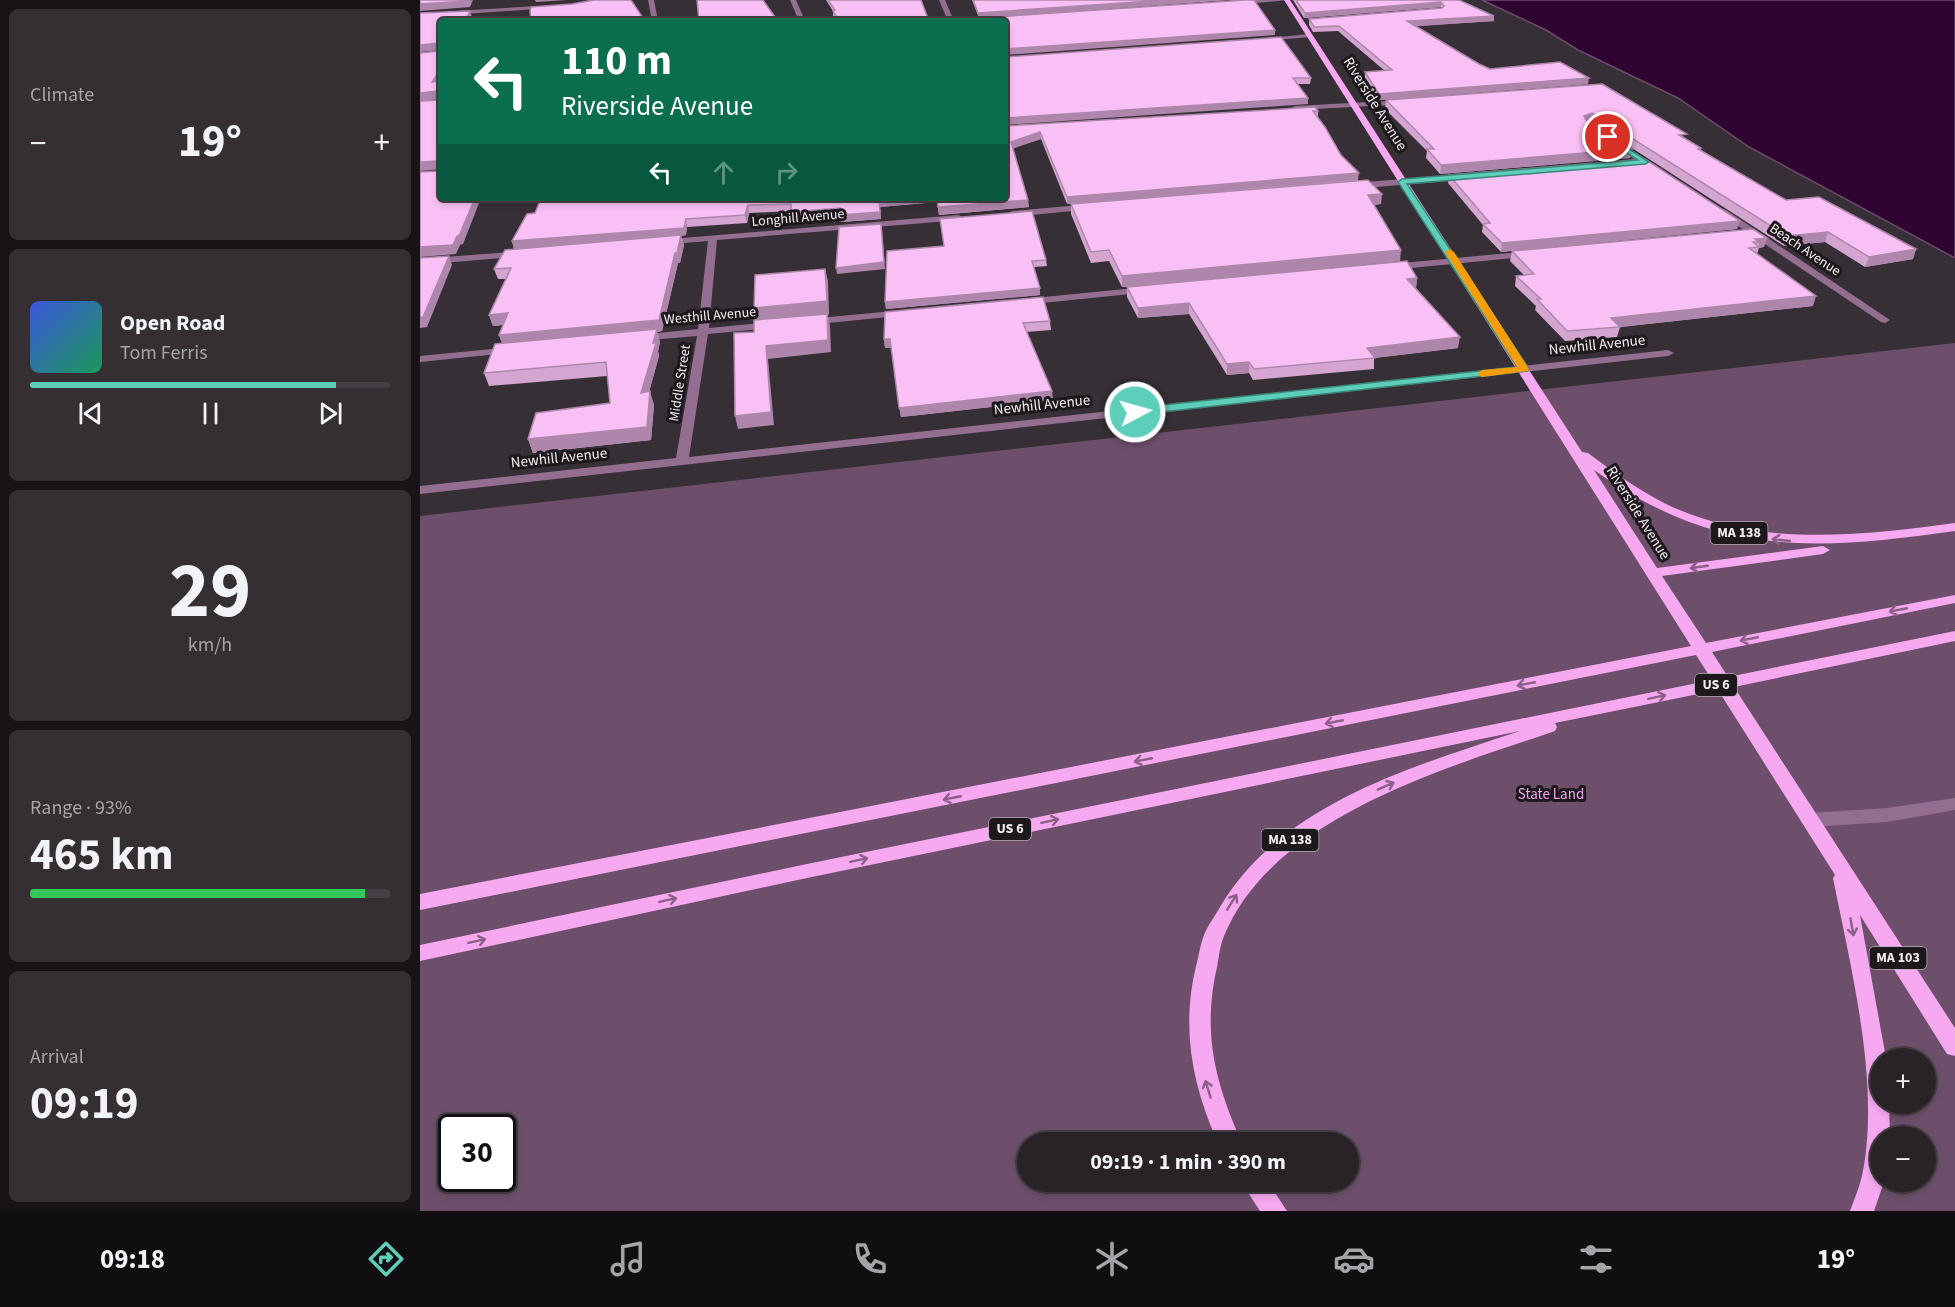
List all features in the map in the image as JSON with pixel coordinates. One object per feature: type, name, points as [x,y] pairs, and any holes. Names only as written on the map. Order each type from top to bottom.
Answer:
[{"type":"main road","name":"Riverside Avenue","points":[[1286,0],[1455,261],[1955,1047]]},
{"type":"main road","name":"MA 138","points":[[1576,451],[1661,507],[1705,524],[1743,534],[1781,540],[1822,542],[1955,526]]},
{"type":"main road","points":[[1653,573],[1817,550],[1923,531]]},
{"type":"main road","points":[[420,902],[1955,599]]},
{"type":"main road","name":"US 6","points":[[420,953],[795,873],[1955,636]]},
{"type":"main road","name":"MA 138","points":[[1225,1132],[1206,1086],[1199,1050],[1198,1015],[1201,979],[1209,946],[1220,921],[1250,876],[1287,842],[1363,797],[1415,775],[1600,708]]},
{"type":"main road","name":"MA 138","points":[[1842,869],[1873,1046],[1877,1092],[1878,1133],[1875,1170],[1862,1211]]},
{"type":"main road","points":[[1261,1192],[1275,1211]]},
{"type":"street","points":[[499,18],[502,0]]},
{"type":"street","points":[[651,0],[655,18]]},
{"type":"street","points":[[793,0],[801,18]]},
{"type":"street","points":[[942,0],[950,18]]},
{"type":"street","points":[[1225,4],[1286,0]]},
{"type":"street","points":[[420,15],[558,6]]},
{"type":"street","points":[[1300,21],[1311,20]]},
{"type":"street","points":[[1251,40],[1309,36]]},
{"type":"street","points":[[1287,109],[1412,102]]},
{"type":"street","points":[[1608,137],[1665,175]]},
{"type":"street","points":[[1622,164],[1645,162]]},
{"type":"street","points":[[1345,186],[1474,176]]},
{"type":"street","points":[[999,215],[1106,206]]},
{"type":"street","name":"Beach Avenue","points":[[1715,207],[1885,320]]},
{"type":"street","name":"Longhill Avenue","points":[[654,243],[963,218]]},
{"type":"street","points":[[1731,235],[1755,233]]},
{"type":"street","name":"Middle Street","points":[[682,462],[703,332],[713,238]]},
{"type":"street","points":[[420,262],[537,252]]},
{"type":"street","points":[[1380,268],[1543,253]]},
{"type":"street","points":[[1012,303],[1154,290]]},
{"type":"street","points":[[798,323],[917,312]]},
{"type":"street","name":"Westhill Avenue","points":[[632,339],[786,324]]},
{"type":"street","points":[[420,359],[526,349]]},
{"type":"street","name":"Newhill Avenue","points":[[420,490],[1668,353]]},
{"type":"street","points":[[1810,820],[1887,815],[1955,804]]},
{"type":"green space","name":"State Land","points":[[1955,343],[1955,1211],[420,1211],[420,516]]},
{"type":"shaded area","points":[[1482,0],[1955,0],[1955,258],[1749,147],[1678,98]]},
{"type":"building","points":[[420,0],[469,0],[420,4]]},
{"type":"building","points":[[594,0],[631,0],[643,18],[531,18],[531,7]]},
{"type":"building","points":[[697,0],[763,0],[775,17],[775,18],[699,18]]},
{"type":"building","points":[[828,0],[921,0],[928,18],[837,18],[833,11],[835,10]]},
{"type":"building","points":[[973,0],[1166,0],[978,13]]},
{"type":"building","points":[[1254,0],[1275,30],[1008,49],[1008,18],[980,18]]},
{"type":"building","points":[[1296,0],[1459,0],[1494,16],[1407,21],[1490,69],[1560,62],[1589,78],[1379,94],[1365,72],[1392,70],[1339,26],[1314,27],[1309,19],[1442,8],[1444,6],[1441,2],[1305,13]]},
{"type":"building","points":[[470,11],[466,18],[438,18],[438,43],[420,45],[420,13]]},
{"type":"building","points":[[1281,37],[1311,78],[1293,78],[1308,98],[1008,118],[1008,57]]},
{"type":"building","points":[[438,51],[438,73],[432,82],[438,81],[438,91],[420,93],[420,53]]},
{"type":"building","points":[[1602,84],[1687,134],[1679,135],[1701,148],[1698,149],[1786,200],[1819,197],[1916,249],[1869,257],[1828,232],[1787,236],[1592,113],[1584,116],[1586,120],[1632,149],[1441,165],[1427,149],[1434,149],[1386,100]]},
{"type":"building","points":[[438,100],[438,161],[420,162],[420,101]]},
{"type":"building","points":[[1315,107],[1318,111],[1313,111],[1341,155],[1359,173],[1067,197],[1040,132],[1011,142],[1028,200],[938,207],[937,201],[1008,201],[1008,126]]},
{"type":"building","points":[[1645,159],[1740,221],[1502,243],[1483,224],[1490,223],[1449,175]]},
{"type":"building","points":[[438,171],[438,201],[474,201],[453,245],[420,247],[420,172]]},
{"type":"building","points":[[1368,180],[1382,194],[1368,195],[1401,250],[1122,276],[1109,250],[1091,252],[1071,204]]},
{"type":"building","points":[[540,201],[879,201],[880,212],[840,215],[840,208],[791,212],[791,204],[748,205],[745,215],[686,219],[684,228],[512,241],[527,214],[535,213]]},
{"type":"building","points":[[1032,211],[1046,260],[1032,261],[1040,288],[885,302],[887,251],[944,246],[940,219]]},
{"type":"building","points":[[881,224],[884,262],[836,268],[839,227]]},
{"type":"building","points":[[1753,229],[1767,238],[1755,239],[1759,242],[1753,242],[1759,247],[1749,248],[1816,296],[1611,318],[1620,327],[1567,331],[1537,299],[1541,299],[1516,276],[1534,274],[1512,251]]},
{"type":"building","points":[[681,235],[659,320],[499,335],[508,313],[489,315],[511,268],[494,269],[505,250]]},
{"type":"building","points":[[449,256],[423,317],[420,318],[420,258]]},
{"type":"building","points":[[1407,261],[1417,278],[1407,279],[1460,337],[1367,348],[1375,358],[1254,369],[1249,362],[1227,364],[1189,303],[1138,308],[1127,287]]},
{"type":"building","points":[[825,269],[827,301],[754,308],[755,275]]},
{"type":"building","points":[[1043,297],[1050,321],[1023,323],[1052,391],[899,408],[890,339],[884,339],[885,312]]},
{"type":"building","points":[[827,314],[828,340],[766,346],[771,412],[735,416],[734,333],[754,332],[754,320]]},
{"type":"building","points":[[657,329],[653,343],[656,343],[641,393],[650,391],[647,427],[528,439],[536,413],[610,403],[606,362],[484,373],[495,344]]},
{"type":"slow traffic","points":[[1449,252],[1524,369],[1482,374]]},
{"type":"route","points":[[1135,412],[1524,369],[1402,182],[1645,162],[1608,137]]}]
